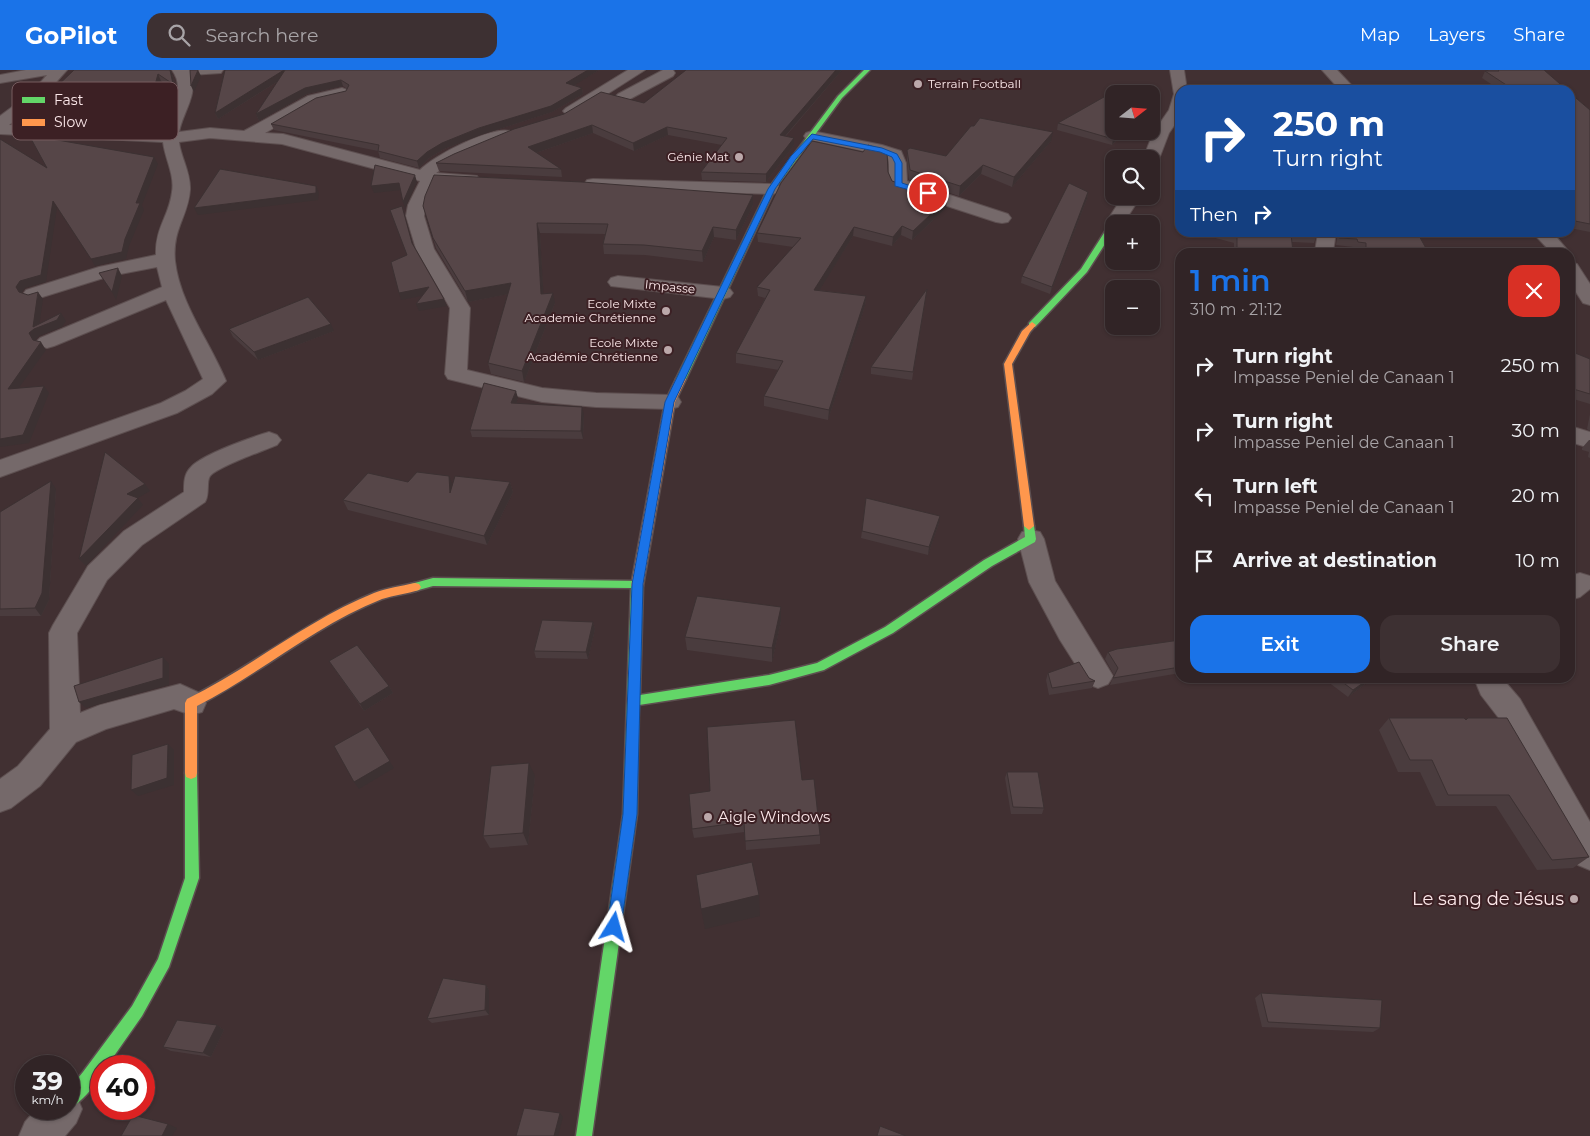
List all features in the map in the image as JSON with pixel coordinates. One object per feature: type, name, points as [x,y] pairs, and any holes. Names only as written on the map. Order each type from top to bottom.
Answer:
[{"type":"street","points":[[0,80],[50,70]]},
{"type":"street","points":[[49,82],[60,70]]},
{"type":"street","points":[[178,112],[186,86],[181,71],[216,70]]},
{"type":"street","points":[[570,122],[638,70]]},
{"type":"street","points":[[584,1136],[630,814],[637,584],[670,402],[772,189],[793,158],[812,136],[840,97],[867,70]]},
{"type":"street","points":[[1177,70],[1179,85]]},
{"type":"street","points":[[1330,70],[1344,85]]},
{"type":"street","points":[[611,104],[668,73]]},
{"type":"street","points":[[246,136],[312,99],[342,93]]},
{"type":"street","points":[[1154,150],[1161,133],[1175,113]]},
{"type":"street","points":[[0,124],[12,115]]},
{"type":"street","points":[[518,130],[449,156],[432,165],[426,177],[417,206],[415,216],[425,249],[460,308],[456,374],[542,395],[596,400],[670,402]]},
{"type":"street","points":[[178,137],[210,133],[283,139],[426,177],[489,181]]},
{"type":"street","points":[[812,136],[882,150],[895,155],[898,163],[898,184],[1002,218]]},
{"type":"street","points":[[0,469],[68,447],[164,411],[198,395],[215,381],[210,366],[190,330],[172,290],[166,259],[164,242],[181,192],[180,169],[171,140]]},
{"type":"street","points":[[579,184],[772,189]]},
{"type":"street","points":[[1546,237],[1557,248]]},
{"type":"street","points":[[1098,676],[1070,632],[1042,582],[1025,506],[1008,364],[1026,330],[1054,304],[1084,270],[1105,238]]},
{"type":"street","points":[[33,294],[106,271],[166,259]]},
{"type":"street","points":[[1575,276],[1590,299]]},
{"type":"street","name":"Impasse","points":[[618,282],[723,293]]},
{"type":"street","points":[[47,342],[172,290]]},
{"type":"street","points":[[1575,436],[1590,440]]},
{"type":"street","points":[[65,733],[63,634],[97,572],[133,538],[196,496],[198,488],[196,481],[200,472],[215,463],[269,440]]},
{"type":"street","points":[[633,701],[769,680],[820,667],[889,630],[988,563],[1031,539]]},
{"type":"street","points":[[191,703],[222,689],[335,617],[385,595],[433,582],[637,584]]},
{"type":"street","points":[[1484,683],[1509,708],[1590,854]]},
{"type":"street","points":[[0,798],[29,776],[65,733],[100,718],[174,697],[180,696],[191,703]]},
{"type":"street","points":[[80,1086],[115,1040],[146,994],[164,962],[192,878],[191,703]]},
{"type":"street","points":[[39,1136],[53,1120]]},
{"type":"building","points":[[74,70],[170,70],[173,82],[158,74],[156,82],[61,82]]},
{"type":"building","points":[[190,70],[198,70],[191,86]]},
{"type":"building","points":[[225,70],[284,70],[215,113]]},
{"type":"building","points":[[285,70],[588,70],[566,83],[582,88],[551,106],[479,128],[442,143],[417,161],[378,151],[379,145],[271,124],[316,98],[346,91],[349,85],[341,80],[305,88],[256,114]]},
{"type":"building","points":[[686,70],[836,70],[780,135],[794,138],[766,174],[701,172],[727,138],[667,127],[633,143],[592,125],[528,147],[561,169],[436,163],[514,129],[564,114],[601,92],[644,103]]},
{"type":"building","points":[[1544,70],[1561,85],[1506,85],[1485,71]]},
{"type":"building","points":[[1105,96],[1105,137],[1058,123]]},
{"type":"building","points":[[1575,97],[1590,110],[1590,224],[1575,221]]},
{"type":"building","points":[[980,118],[1053,132],[1014,177],[983,165],[960,186],[910,170],[907,150],[910,148],[946,156]]},
{"type":"building","points":[[0,139],[47,168],[32,140],[57,140],[154,157],[136,203],[140,203],[125,239],[122,252],[91,259],[53,201],[41,275],[20,281],[16,287],[19,292],[28,295],[38,292],[33,327],[61,313],[57,320],[34,329],[29,333],[33,340],[41,342],[8,389],[44,386],[23,435],[0,439]]},
{"type":"building","points":[[812,141],[863,152],[868,145],[887,151],[888,172],[892,181],[947,199],[913,231],[902,226],[893,237],[854,227],[814,290],[866,296],[829,410],[764,396],[783,361],[736,353],[770,290],[757,287],[801,238],[757,233],[781,183]]},
{"type":"building","points":[[375,165],[415,175],[403,202],[399,183],[371,186]]},
{"type":"building","points":[[220,169],[316,186],[316,193],[194,208]]},
{"type":"building","points":[[434,175],[582,182],[753,195],[736,230],[713,227],[702,251],[644,245],[603,244],[608,224],[537,223],[541,294],[553,293],[522,371],[488,363],[511,283],[465,291],[433,238],[423,206]]},
{"type":"building","points":[[1069,183],[1088,192],[1052,287],[1022,276]]},
{"type":"building","points":[[402,206],[412,243],[444,299],[416,304],[429,287],[399,293],[391,262],[407,255],[390,210]]},
{"type":"building","points":[[1237,237],[1291,237],[1293,248],[1237,248]]},
{"type":"building","points":[[1420,237],[1426,248],[1366,248],[1366,243],[1358,242],[1357,239],[1339,238]]},
{"type":"building","points":[[118,268],[112,292],[99,273]]},
{"type":"building","points":[[927,289],[913,372],[871,367]]},
{"type":"building","points":[[308,297],[331,324],[254,352],[229,329]]},
{"type":"building","points":[[1575,353],[1590,359],[1590,394],[1575,390]]},
{"type":"building","points":[[484,383],[516,391],[511,403],[582,407],[581,431],[470,430]]},
{"type":"building","points":[[105,452],[145,484],[127,494],[138,498],[79,559]]},
{"type":"building","points":[[417,472],[449,476],[450,493],[455,476],[510,482],[484,536],[343,500],[368,473],[408,482]]},
{"type":"building","points":[[51,481],[42,593],[35,608],[0,609],[0,512]]},
{"type":"building","points":[[866,498],[940,516],[929,547],[862,531]]},
{"type":"building","points":[[697,596],[781,607],[772,648],[685,637]]},
{"type":"building","points":[[542,620],[593,622],[586,652],[534,651]]},
{"type":"building","points":[[1175,641],[1175,668],[1113,678],[1118,668],[1108,652]]},
{"type":"building","points":[[357,645],[389,686],[360,704],[329,661]]},
{"type":"building","points":[[163,657],[163,678],[79,702],[74,686]]},
{"type":"building","points":[[1079,662],[1089,678],[1095,681],[1052,688],[1048,673]]},
{"type":"building","points":[[1344,683],[1363,683],[1353,690]]},
{"type":"building","points":[[1389,718],[1464,718],[1466,720],[1468,718],[1507,718],[1589,857],[1552,860],[1509,795],[1448,795],[1432,760],[1410,760]]},
{"type":"building","points":[[795,720],[802,780],[814,779],[820,835],[745,841],[744,822],[692,829],[689,794],[710,791],[707,727]]},
{"type":"building","points":[[368,727],[390,761],[354,782],[334,746]]},
{"type":"building","points":[[168,744],[167,778],[131,790],[132,755]]},
{"type":"building","points":[[529,763],[523,833],[483,836],[491,766]]},
{"type":"building","points":[[1007,772],[1038,772],[1044,808],[1013,807]]},
{"type":"building","points":[[752,862],[759,895],[701,909],[696,875]]},
{"type":"building","points":[[443,978],[486,985],[485,1010],[427,1019]]},
{"type":"building","points":[[1261,993],[1382,1000],[1380,1028],[1268,1022]]},
{"type":"building","points":[[177,1020],[217,1025],[203,1053],[163,1047]]},
{"type":"building","points":[[524,1108],[560,1113],[554,1136],[516,1136]]},
{"type":"building","points":[[130,1120],[152,1120],[168,1124],[162,1136],[121,1136]]},
{"type":"building","points":[[880,1126],[906,1136],[877,1136]]},
{"type":"traffic: fast","points":[[681,379],[772,189],[840,97],[867,70]]},
{"type":"traffic: fast","points":[[1032,325],[1084,270],[1105,238]]},
{"type":"traffic: fast","points":[[633,701],[769,680],[820,667],[889,630],[988,563],[1031,539],[1029,526]]},
{"type":"traffic: fast","points":[[415,587],[433,582],[637,584]]},
{"type":"traffic: fast","points":[[584,1136],[630,814],[637,586]]},
{"type":"traffic: fast","points":[[80,1088],[137,1011],[164,962],[192,878],[191,773]]},
{"type":"traffic: slow","points":[[1029,526],[1008,364],[1026,331],[1032,325]]},
{"type":"traffic: slow","points":[[637,586],[670,402],[681,379]]},
{"type":"traffic: slow","points":[[191,773],[191,703],[237,678],[350,609],[379,596],[415,587]]},
{"type":"place","name":"Terrain Football","points":[[918,84]]},
{"type":"place","name":"Génie Mat","points":[[739,157]]},
{"type":"place","name":"Ecole Mixte Academie Chrétienne","points":[[666,311]]},
{"type":"place","name":"Ecole Mixte Académie Chrétienne","points":[[668,350]]},
{"type":"place","name":"Aigle Windows","points":[[708,817]]},
{"type":"place","name":"Le sang de Jésus","points":[[1574,899]]},
{"type":"route","points":[[614,927],[630,814],[637,584],[670,402],[772,189],[793,158],[812,136],[882,150],[895,155],[898,163],[898,184],[928,193]]}]
